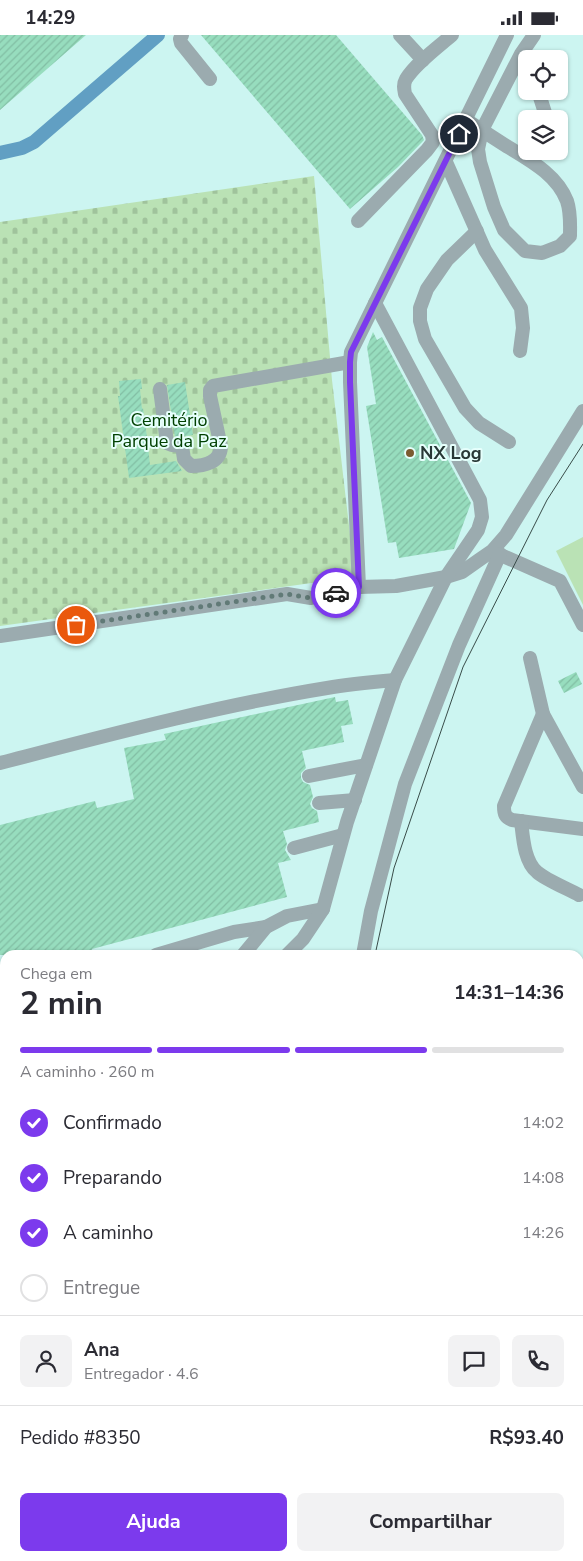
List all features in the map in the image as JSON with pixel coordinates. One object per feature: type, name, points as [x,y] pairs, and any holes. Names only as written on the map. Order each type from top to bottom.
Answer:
[{"type":"street","points":[[182,35],[181,43],[210,79]]},
{"type":"street","points":[[400,35],[423,60]]},
{"type":"street","points":[[358,221],[427,150],[432,142],[432,135],[405,94],[403,87],[406,79],[423,60],[452,35]]},
{"type":"street","points":[[359,587],[350,362],[354,345],[446,162],[507,35]]},
{"type":"street","points":[[527,50],[534,35]]},
{"type":"street","points":[[518,68],[482,130],[478,149],[480,162],[494,207],[504,230],[525,251],[542,253],[560,246],[570,236],[570,216],[566,201],[555,181],[537,160]]},
{"type":"street","points":[[466,120],[518,148]]},
{"type":"street","points":[[446,162],[492,262],[521,308],[523,327],[520,351]]},
{"type":"street","points":[[477,231],[447,261],[427,289],[420,308],[420,321],[425,339],[465,408],[479,423],[509,442]]},
{"type":"street","points":[[292,950],[303,939],[323,909],[343,835],[395,679],[446,577],[478,530],[482,517],[480,500],[375,303]]},
{"type":"street","points":[[160,389],[167,443],[182,446],[184,459],[191,466],[197,466],[212,462],[220,454],[221,447],[210,396],[210,390],[213,386],[350,362]]},
{"type":"street","points":[[364,950],[371,911],[404,784],[496,553],[583,411]]},
{"type":"street","points":[[0,636],[287,594],[311,598],[359,587],[396,586],[446,577],[462,572],[496,553]]},
{"type":"street","points":[[496,553],[560,581],[583,625]]},
{"type":"street","points":[[530,658],[543,714],[583,787]]},
{"type":"street","points":[[0,763],[188,716],[327,688],[395,679]]},
{"type":"street","points":[[543,714],[504,806],[504,813],[512,820],[583,829]]},
{"type":"street","points":[[309,777],[366,765]]},
{"type":"street","points":[[319,803],[355,800]]},
{"type":"street","points":[[521,821],[529,862],[537,872],[579,895]]},
{"type":"street","points":[[294,848],[343,835]]},
{"type":"street","points":[[173,950],[234,932],[266,927],[287,917],[323,909]]},
{"type":"street","points":[[247,950],[266,927]]},
{"type":"green space","name":"Cemitério Parque da Paz","points":[[314,176],[332,380],[355,577],[0,626],[0,222]]},
{"type":"green space","points":[[583,537],[583,605],[556,551]]},
{"type":"building","points":[[0,35],[86,35],[0,110]]},
{"type":"building","points":[[201,35],[336,35],[422,135],[424,140],[398,167],[350,209]]},
{"type":"building","name":"NX Log","points":[[373,332],[377,340],[382,337],[471,503],[454,549],[399,558],[396,542],[388,543],[366,406],[376,404],[367,347]]},
{"type":"building","points":[[141,379],[142,409],[150,465],[176,461],[182,471],[129,478],[118,396],[120,396],[119,381]]},
{"type":"building","points":[[185,382],[193,435],[175,437],[167,385]]},
{"type":"building","points":[[576,672],[582,684],[564,693],[558,681]]},
{"type":"building","points":[[335,697],[336,702],[348,700],[353,724],[341,726],[344,742],[302,751],[306,768],[301,773],[301,778],[303,782],[310,785],[313,797],[310,804],[317,811],[319,822],[283,831],[287,844],[285,850],[291,860],[278,863],[287,897],[92,950],[0,950],[0,825],[95,801],[97,808],[134,799],[124,748],[166,740],[164,734]]},
{"type":"waterway","points":[[0,153],[22,148],[34,142],[158,35]]},
{"type":"tram line","points":[[376,950],[394,868],[463,667],[547,500],[583,444]]},
{"type":"way so far","points":[[76,625],[287,594],[311,598],[336,593]]},
{"type":"place","name":"NX Log","points":[[410,453]]},
{"type":"route","points":[[336,593],[359,587],[350,382],[351,352],[459,134]]}]
